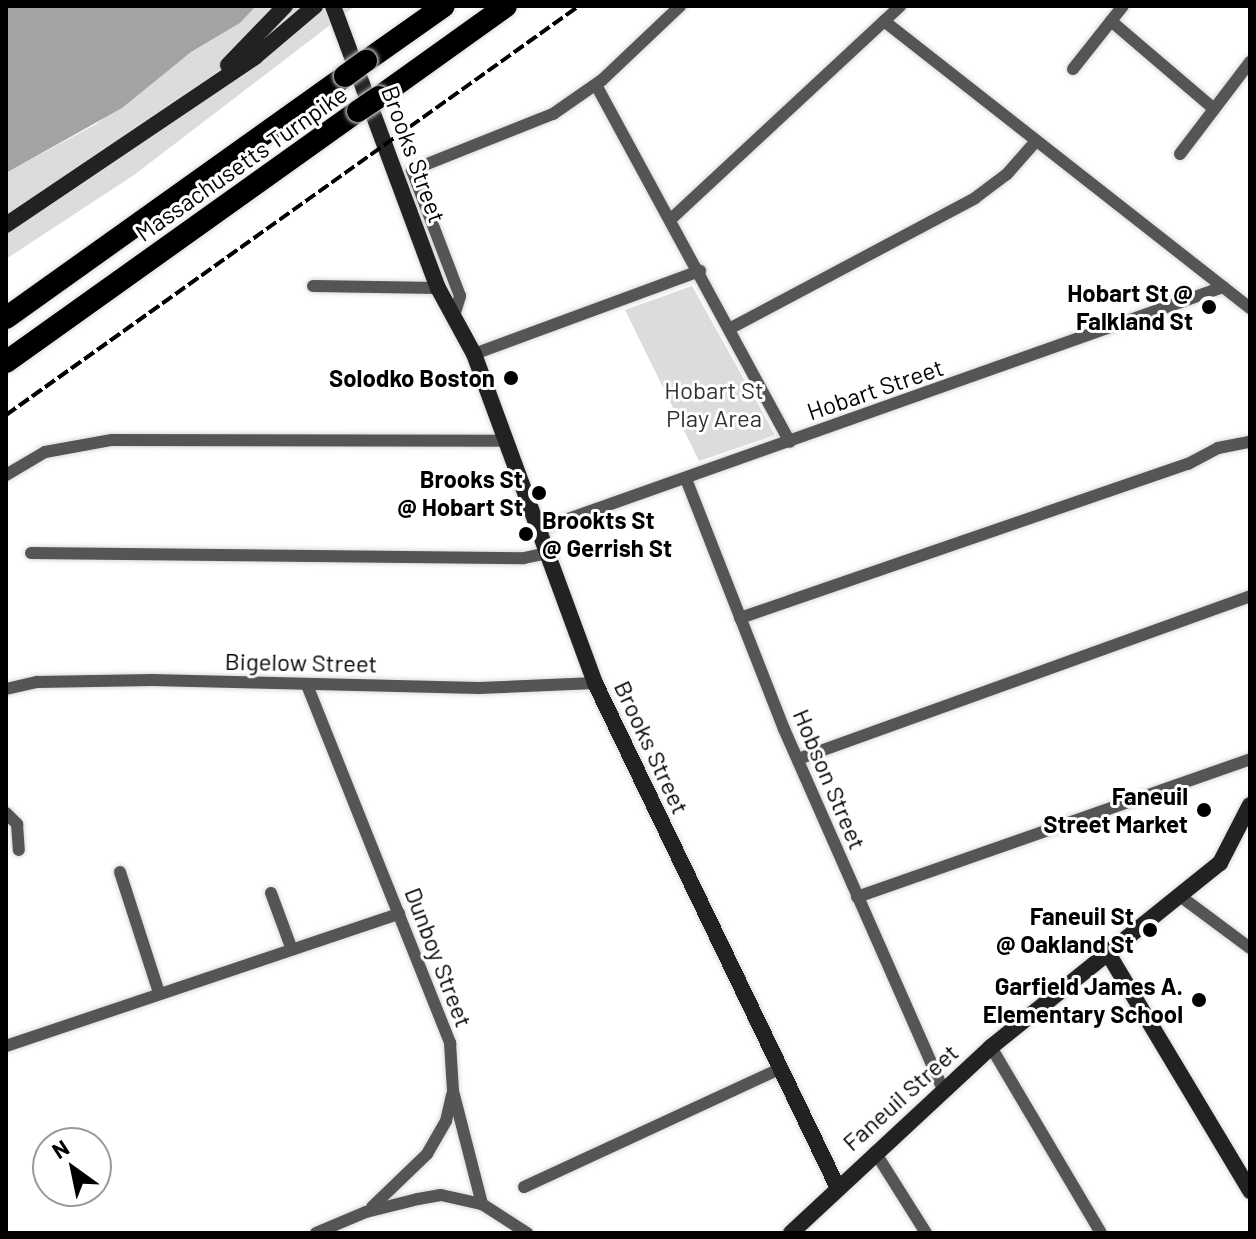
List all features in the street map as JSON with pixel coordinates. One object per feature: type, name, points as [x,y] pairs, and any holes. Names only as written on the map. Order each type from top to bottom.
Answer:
[{"type":"highway","name":"Massachusetts Turnpike","points":[[6,318],[444,6]]},
{"type":"highway","name":"Massachusetts Turnpike","points":[[6,362],[506,6]]},
{"type":"street","points":[[184,104],[285,6]]},
{"type":"street","points":[[6,225],[275,43],[315,6]]},
{"type":"street","name":"Brooks Street","points":[[333,6],[438,288],[474,354],[595,683],[837,1186]]},
{"type":"street","points":[[680,6],[596,85],[731,328],[790,442]]},
{"type":"street","points":[[671,219],[900,6]]},
{"type":"street","points":[[1073,69],[1123,6]]},
{"type":"street","points":[[884,21],[1250,308]]},
{"type":"street","points":[[1111,21],[1214,109]]},
{"type":"street","points":[[1180,154],[1250,62]]},
{"type":"street","name":"Brooks Street","points":[[454,316],[460,296],[412,170],[528,128],[596,85]]},
{"type":"street","points":[[731,328],[975,198],[1007,174],[1036,141]]},
{"type":"street","points":[[474,354],[700,271]]},
{"type":"street","points":[[313,286],[438,288]]},
{"type":"street","name":"Hobart Street","points":[[540,529],[1223,287]]},
{"type":"street","points":[[6,475],[45,452],[112,440],[506,441]]},
{"type":"street","points":[[740,618],[1188,464],[1218,448],[1250,442]]},
{"type":"street","name":"Hobson Street","points":[[686,479],[798,759],[944,1092]]},
{"type":"street","points":[[31,553],[524,558],[548,553]]},
{"type":"street","points":[[798,759],[1250,596]]},
{"type":"street","name":"Bigelow Street","points":[[6,689],[37,682],[307,685],[595,683]]},
{"type":"street","name":"Dunboy Street","points":[[307,685],[324,738],[450,1043],[453,1091],[482,1204]]},
{"type":"street","points":[[857,897],[1250,759]]},
{"type":"street","points":[[6,813],[17,824],[19,850]]},
{"type":"street","name":"Faneuil Street","points":[[791,1233],[837,1186],[991,1047],[1106,950],[1220,863],[1242,841],[1249,813]]},
{"type":"street","points":[[120,872],[159,993]]},
{"type":"street","points":[[271,893],[291,947]]},
{"type":"street","points":[[1180,896],[1250,948]]},
{"type":"street","points":[[6,1046],[291,947],[399,914]]},
{"type":"street","points":[[1106,950],[1250,1191]]},
{"type":"street","points":[[991,1047],[1101,1233]]},
{"type":"street","points":[[524,1187],[779,1069]]},
{"type":"street","points":[[366,1212],[427,1154],[446,1121],[453,1091]]},
{"type":"street","points":[[875,1152],[926,1233]]},
{"type":"street","points":[[316,1233],[366,1212],[441,1195],[482,1204],[527,1233]]},
{"type":"green space","points":[[256,6],[355,6],[134,175],[6,259],[6,173],[96,124],[191,52],[240,23]]},
{"type":"green space","name":"Hobart St Play Area","points":[[692,286],[775,435],[699,461],[625,310]]},
{"type":"shaded area","points":[[6,6],[256,6],[240,23],[191,52],[122,108],[6,173]]},
{"type":"railway","points":[[6,415],[579,6]]},
{"type":"place","name":"Hobart St @ Falkland St","points":[[1209,307]]},
{"type":"place","name":"Solodko Boston","points":[[511,378]]},
{"type":"place","name":"Brooks St @ Hobart St","points":[[539,493]]},
{"type":"place","name":"Brookts St @ Gerrish St","points":[[526,534]]},
{"type":"place","name":"Faneuil Street Market","points":[[1204,810]]},
{"type":"place","name":"Faneuil St @ Oakland St","points":[[1150,930]]},
{"type":"place","name":"Garfield James A. Elementary School","points":[[1199,1000]]}]
